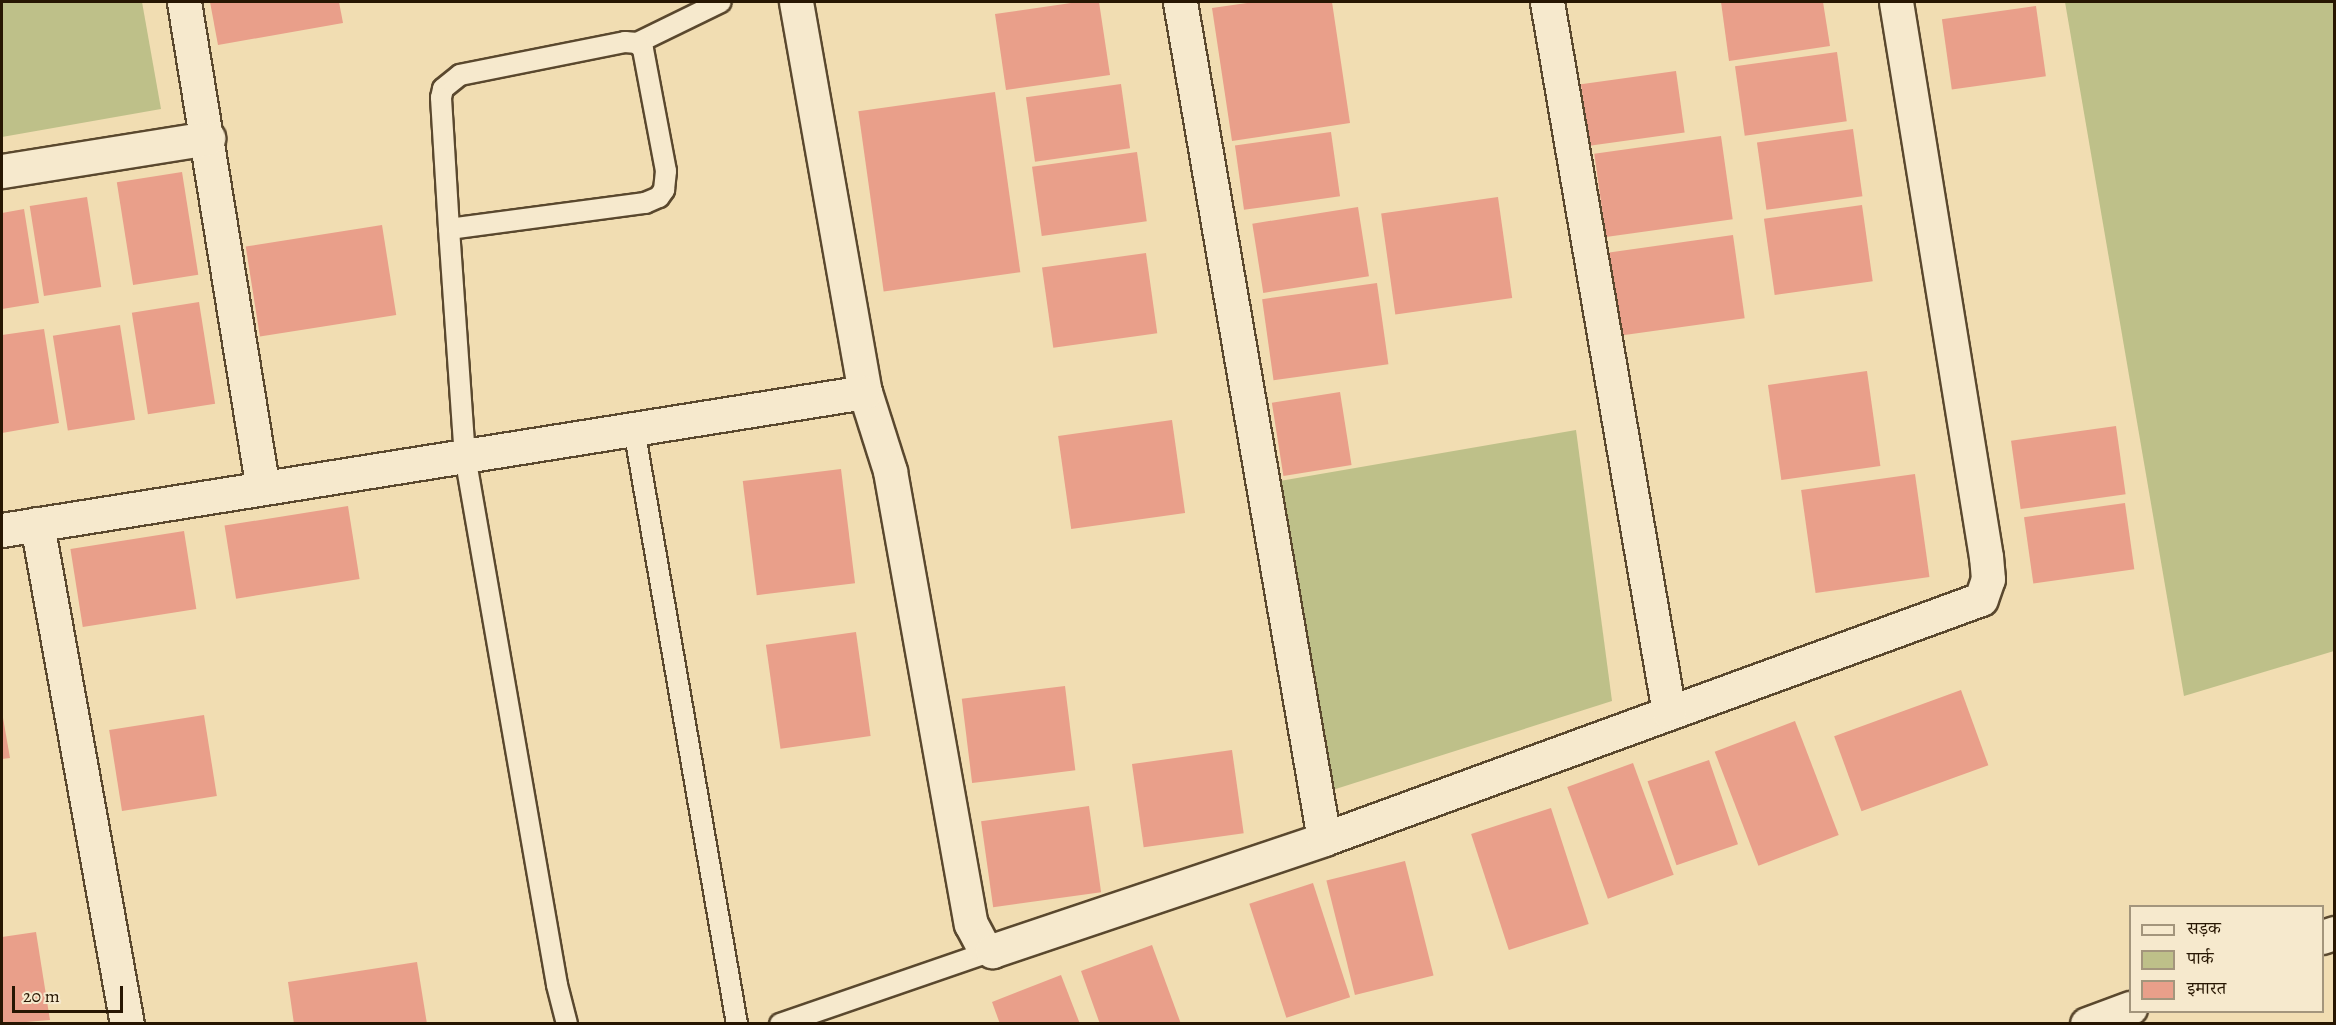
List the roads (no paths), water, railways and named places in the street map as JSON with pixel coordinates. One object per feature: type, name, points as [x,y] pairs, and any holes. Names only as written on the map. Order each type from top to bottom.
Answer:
[{"type":"street","points":[[184,2],[208,138],[262,488]]},
{"type":"street","points":[[796,2],[865,392],[890,471],[971,924],[982,945],[992,951],[1324,839],[1981,599],[1988,579],[1896,2]]},
{"type":"street","points":[[1180,2],[1324,839]]},
{"type":"street","points":[[1547,2],[1669,713]]},
{"type":"street","points":[[2,171],[208,138]]},
{"type":"street","points":[[2,530],[865,392]]},
{"type":"street","points":[[37,524],[127,1023]]},
{"type":"street","points":[[2087,1023],[2129,1008]]},
{"type":"lane","points":[[567,1023],[557,985],[465,456],[441,98],[450,80],[625,42],[637,43],[721,2]]},
{"type":"lane","points":[[449,229],[645,203],[660,197],[664,190],[666,171],[648,58],[637,43]]},
{"type":"lane","points":[[634,429],[737,1023]]},
{"type":"lane","points":[[780,1023],[992,951]]}]
